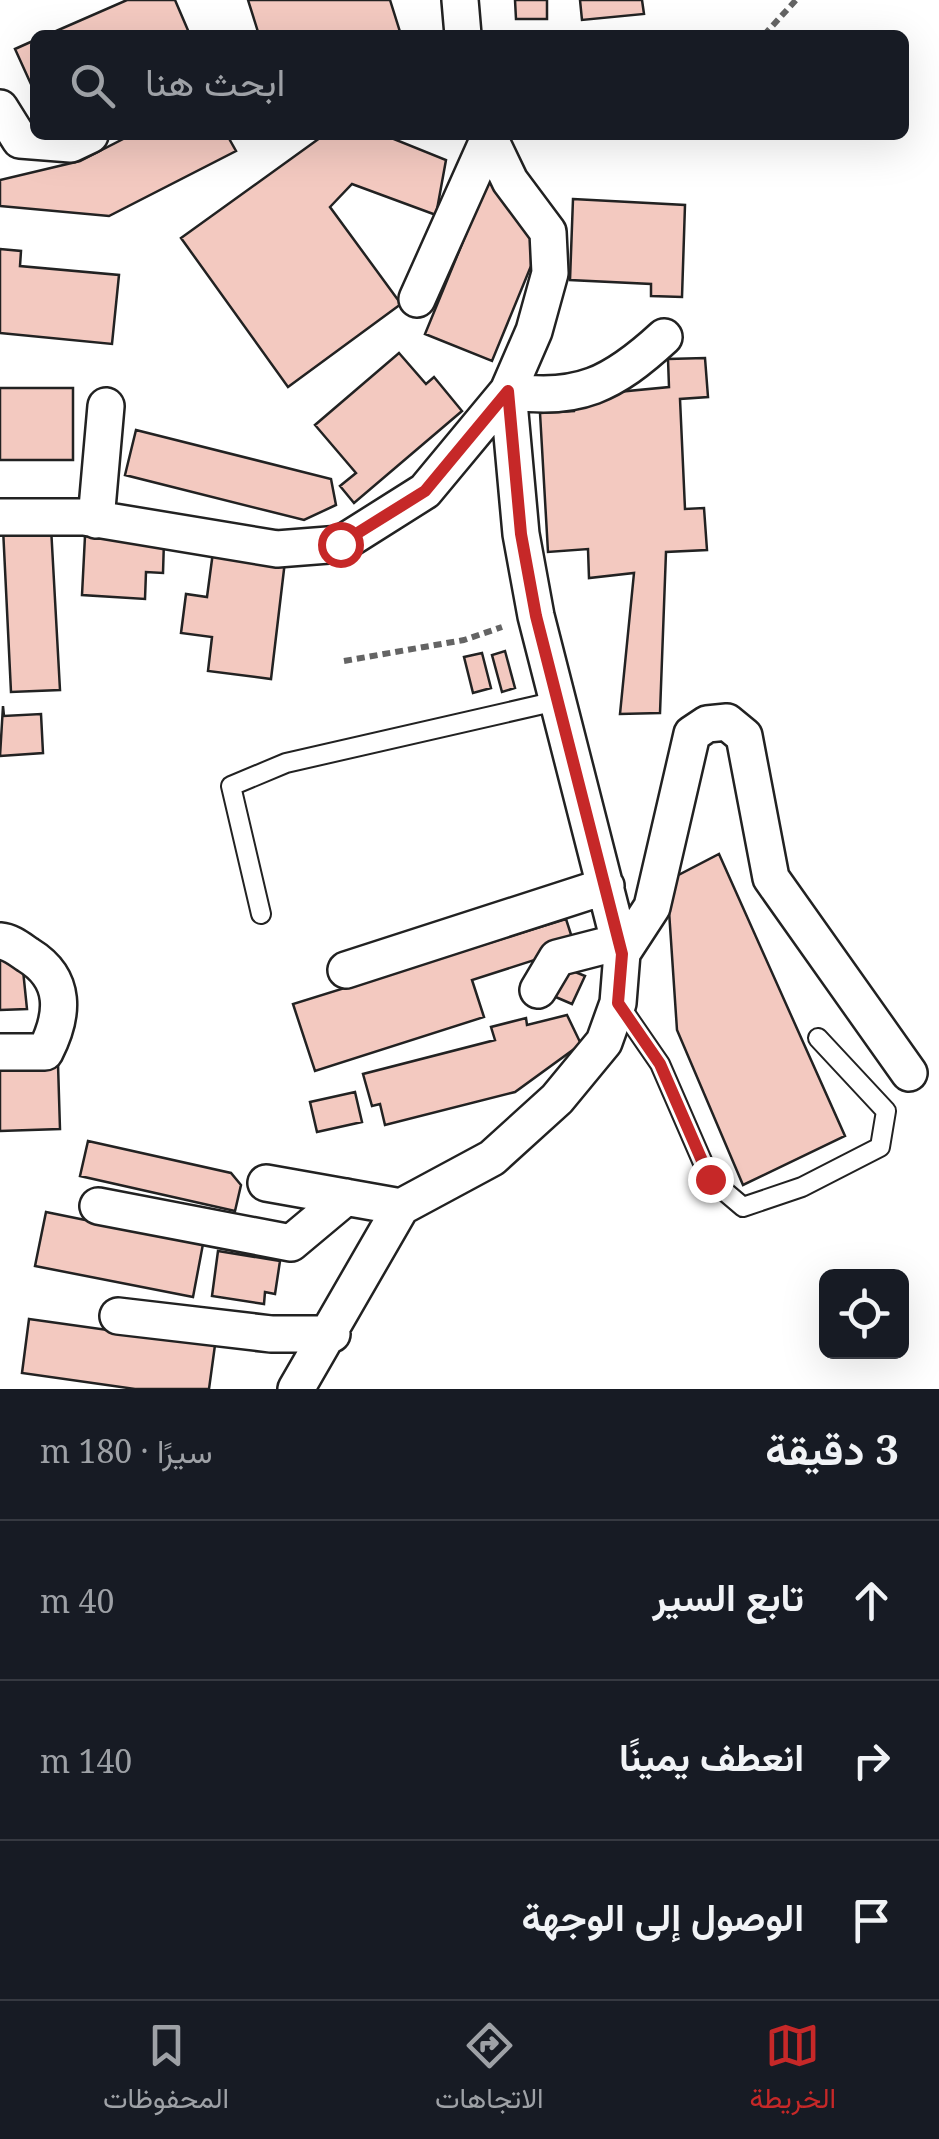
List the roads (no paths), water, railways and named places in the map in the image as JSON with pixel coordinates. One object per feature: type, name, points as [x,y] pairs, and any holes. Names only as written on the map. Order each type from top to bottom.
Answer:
[{"type":"street","points":[[460,0],[463,30]]},
{"type":"street","points":[[0,108],[20,140],[71,144],[79,140]]},
{"type":"street","points":[[417,299],[487,140]]},
{"type":"street","points":[[0,517],[96,520],[277,549],[340,544],[425,491],[508,391],[534,331],[550,274],[548,232],[510,181],[490,140]]},
{"type":"street","points":[[508,391],[552,398],[600,384],[640,359],[664,337]]},
{"type":"street","points":[[307,1387],[401,1207],[492,1158],[557,1100],[604,1042],[618,1003],[621,948],[561,700],[536,616],[521,534],[508,391]]},
{"type":"street","points":[[96,520],[106,406]]},
{"type":"street","points":[[538,990],[558,958],[621,948],[652,907],[692,734],[707,724],[727,722],[744,736],[772,878],[908,1073]]},
{"type":"street","points":[[346,970],[606,886]]},
{"type":"street","points":[[0,942],[46,966],[59,991],[59,1024],[44,1052],[0,1052]]},
{"type":"street","points":[[266,1183],[401,1207]]},
{"type":"street","points":[[98,1206],[291,1243],[346,1197]]},
{"type":"street","points":[[118,1316],[271,1334],[332,1334]]},
{"type":"lane","points":[[261,914],[232,786],[286,764],[561,700]]},
{"type":"lane","points":[[618,1003],[660,1064],[710,1179],[743,1207],[802,1187],[880,1147],[886,1111],[818,1038]]}]
